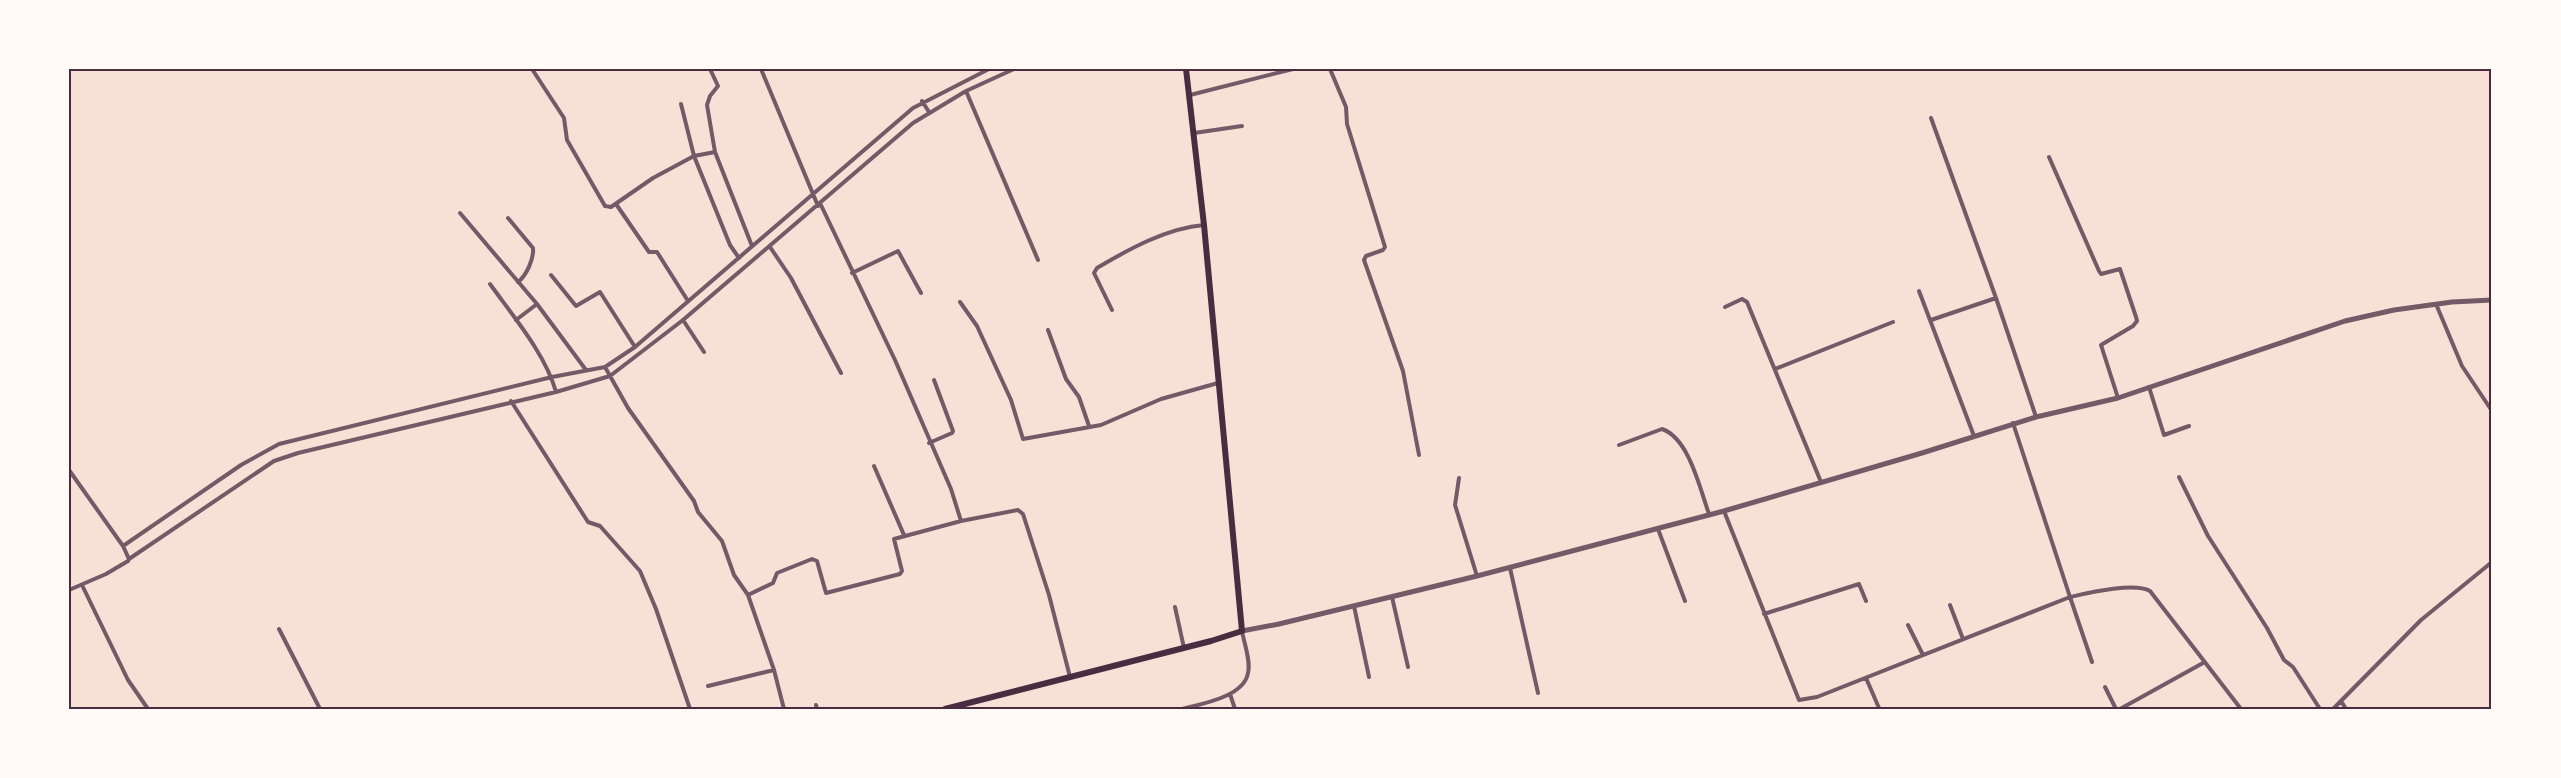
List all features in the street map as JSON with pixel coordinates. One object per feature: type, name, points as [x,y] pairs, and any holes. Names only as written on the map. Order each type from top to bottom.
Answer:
[{"type":"main road","points":[[945,709],[1242,631],[1204,225],[1186,69]]},
{"type":"street","points":[[532,69],[564,118],[567,140],[605,206],[611,207],[653,178],[694,156],[715,152]]},
{"type":"street","points":[[710,69],[718,86],[710,96],[707,105],[715,152],[752,246]]},
{"type":"street","points":[[760,69],[813,195],[895,360],[929,444],[951,489],[961,521]]},
{"type":"street","points":[[123,546],[241,465],[279,444],[552,377],[605,367],[634,347],[813,195],[925,106],[978,71],[989,69]]},
{"type":"street","points":[[69,590],[106,574],[274,461],[298,453],[556,392],[610,376],[683,320],[770,247],[902,131],[925,106],[966,91],[1014,69]]},
{"type":"street","points":[[1190,95],[1293,69]]},
{"type":"street","points":[[1330,69],[1346,107],[1347,124],[1385,247],[1383,250],[1366,256],[1364,260],[1403,371],[1419,455]]},
{"type":"street","points":[[966,91],[1038,260]]},
{"type":"street","points":[[681,104],[694,156],[730,245],[739,258]]},
{"type":"street","points":[[1931,118],[2036,417]]},
{"type":"street","points":[[1194,133],[1242,126]]},
{"type":"street","points":[[2049,157],[2098,271],[2101,274],[2120,269],[2136,317],[2137,321],[2133,326],[2100,345],[2118,398]]},
{"type":"street","points":[[616,204],[649,252],[657,252],[688,301]]},
{"type":"street","points":[[460,213],[537,303],[586,370]]},
{"type":"street","points":[[508,218],[533,248],[534,253],[525,277],[518,282]]},
{"type":"street","points":[[1112,310],[1094,273],[1097,268],[1168,233],[1191,226],[1204,225]]},
{"type":"street","points":[[770,247],[791,278],[841,373]]},
{"type":"street","points":[[852,273],[898,251],[921,293]]},
{"type":"street","points":[[551,275],[574,306],[578,306],[600,292],[634,347]]},
{"type":"street","points":[[490,284],[552,377],[556,392]]},
{"type":"street","points":[[1919,291],[1974,436]]},
{"type":"street","points":[[1931,320],[1996,298]]},
{"type":"street","points":[[1725,307],[1742,299],[1746,300],[1821,482]]},
{"type":"street","points":[[1182,709],[1230,694],[1244,681],[1248,673],[1242,631],[1510,568],[1724,511],[2013,423],[2118,398],[2345,321],[2394,310],[2436,304],[2492,300]]},
{"type":"street","points":[[960,302],[977,326],[1007,390],[1023,439],[1101,425],[1161,399],[1218,383]]},
{"type":"street","points":[[516,320],[537,303]]},
{"type":"street","points":[[2436,304],[2462,366],[2492,411]]},
{"type":"street","points":[[683,320],[704,352]]},
{"type":"street","points":[[1775,369],[1893,322]]},
{"type":"street","points":[[1048,330],[1066,379],[1079,397],[1089,426]]},
{"type":"street","points":[[605,367],[624,402],[694,501],[698,513],[722,541],[734,575],[748,595],[774,670],[784,709]]},
{"type":"street","points":[[929,444],[952,434],[953,431],[934,380]]},
{"type":"street","points":[[2149,387],[2164,435],[2189,426]]},
{"type":"street","points":[[511,401],[588,522],[600,526],[640,571],[690,709]]},
{"type":"street","points":[[2013,423],[2092,662]]},
{"type":"street","points":[[1619,445],[1662,429],[1673,434],[1684,449],[1709,514]]},
{"type":"street","points":[[874,466],[904,536]]},
{"type":"street","points":[[69,470],[123,546],[129,559]]},
{"type":"street","points":[[2180,477],[2208,536],[2261,618],[2284,660],[2293,667],[2319,709]]},
{"type":"street","points":[[1459,478],[1455,505],[1477,576]]},
{"type":"street","points":[[748,595],[773,583],[777,573],[812,559],[817,561],[826,593],[900,574],[902,571],[894,540],[961,521],[1017,510],[1022,512],[1049,595],[1070,677]]},
{"type":"street","points":[[1724,511],[1799,700],[1809,700],[2070,597],[2136,588],[2147,589],[2154,595],[2203,663],[2241,709]]},
{"type":"street","points":[[1659,529],[1685,601]]},
{"type":"street","points":[[2333,709],[2421,620],[2492,562]]},
{"type":"street","points":[[1510,568],[1538,693]]},
{"type":"street","points":[[1764,614],[1859,584],[1866,601]]},
{"type":"street","points":[[82,585],[128,680],[148,709]]},
{"type":"street","points":[[1392,597],[1408,667]]},
{"type":"street","points":[[1950,605],[1963,639]]},
{"type":"street","points":[[1354,606],[1369,677]]},
{"type":"street","points":[[1175,607],[1184,648]]},
{"type":"street","points":[[1908,625],[1923,655]]},
{"type":"street","points":[[279,629],[320,709]]},
{"type":"street","points":[[2120,709],[2203,663]]},
{"type":"street","points":[[708,686],[774,670]]},
{"type":"street","points":[[1866,678],[1879,708]]},
{"type":"street","points":[[2105,687],[2115,709]]},
{"type":"street","points":[[1230,694],[1235,709]]},
{"type":"street","points":[[2341,701],[2346,709]]}]
